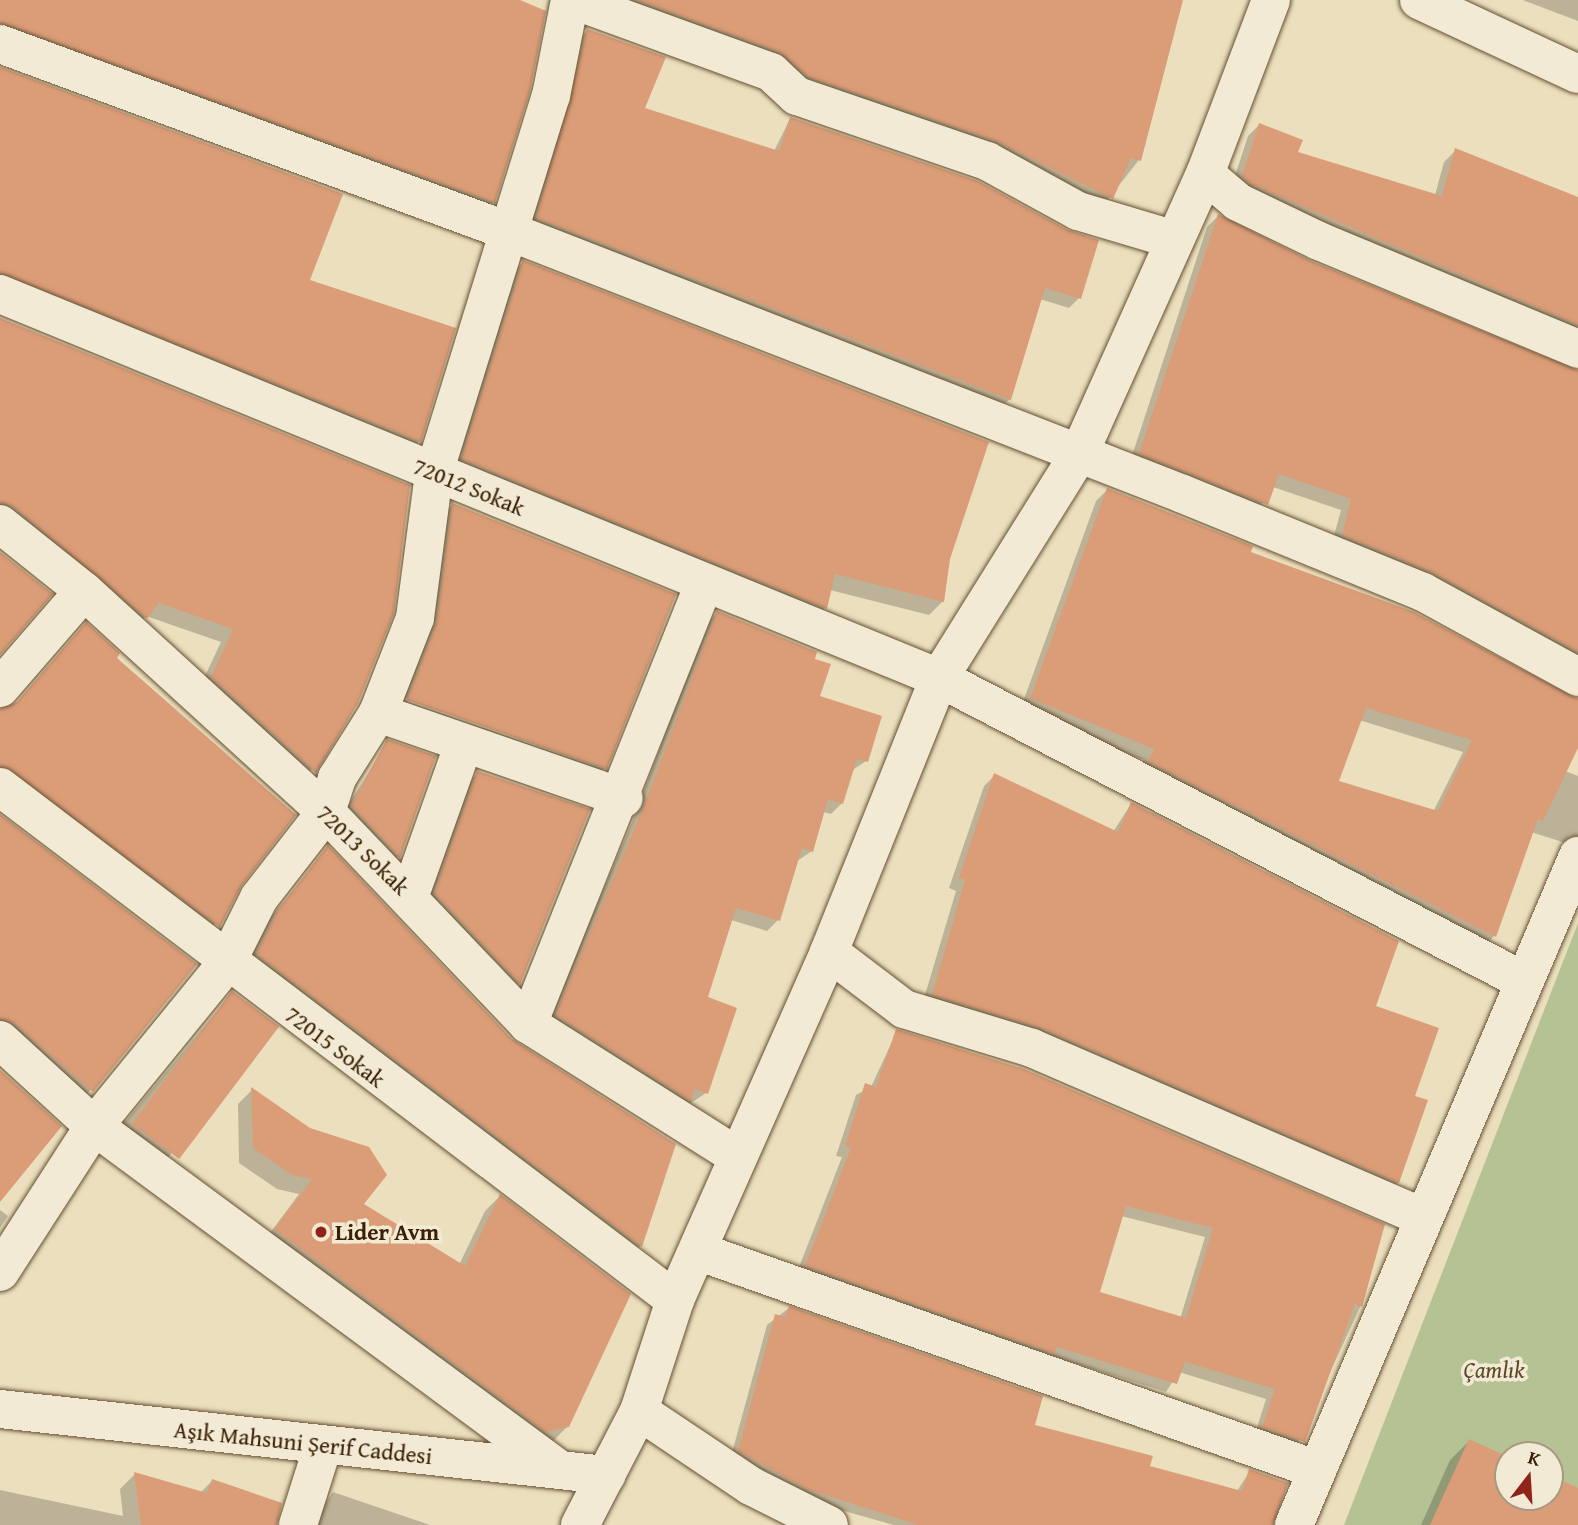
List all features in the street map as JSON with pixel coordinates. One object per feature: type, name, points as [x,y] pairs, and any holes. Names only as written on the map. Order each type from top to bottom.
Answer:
[{"type":"street","points":[[0,1272],[94,1126],[226,964],[259,898],[326,812],[337,778],[378,713],[415,618],[434,473],[551,96],[572,0],[771,72],[797,96],[987,161],[1078,211],[1175,240]]},
{"type":"street","points":[[580,1525],[639,1411],[675,1300],[700,1252],[737,1156],[828,952],[939,678],[1079,454],[1205,174],[1271,0]]},
{"type":"street","points":[[1419,0],[1578,74]]},
{"type":"street","points":[[0,44],[508,231],[1079,454],[1423,592],[1578,677]]},
{"type":"street","points":[[1205,174],[1238,202],[1308,235],[1578,349]]},
{"type":"street","name":"72012 Sokak","points":[[0,294],[939,678],[1524,981]]},
{"type":"street","name":"72013 Sokak","points":[[0,524],[84,591],[326,812],[410,895],[528,1024],[737,1156]]},
{"type":"street","points":[[528,1024],[624,799],[704,584]]},
{"type":"street","points":[[0,688],[84,591]]},
{"type":"street","points":[[378,713],[624,799]]},
{"type":"street","points":[[410,895],[464,743]]},
{"type":"street","name":"72015 Sokak","points":[[0,787],[226,964],[675,1300]]},
{"type":"street","points":[[1294,1525],[1315,1469],[1578,856]]},
{"type":"street","points":[[828,952],[904,1009],[1032,1048],[1423,1217]]},
{"type":"street","points":[[0,1040],[94,1126],[561,1470]]},
{"type":"street","points":[[700,1252],[1315,1469]]},
{"type":"street","name":"Aşık Mahsuni Şerif Caddesi","points":[[0,1409],[606,1475]]},
{"type":"street","points":[[639,1411],[751,1486],[829,1525]]},
{"type":"street","points":[[298,1525],[323,1446]]},
{"type":"green space","name":"Çamlık","points":[[1578,923],[1578,1525],[1344,1525]]},
{"type":"building","points":[[0,0],[520,0],[546,11],[530,91],[495,203],[0,23]]},
{"type":"building","points":[[637,0],[1183,0],[1141,161],[1131,158],[1113,199],[994,140],[808,77],[779,52]]},
{"type":"building","points":[[587,29],[666,57],[645,108],[779,151],[790,117],[978,181],[1068,230],[1099,240],[1081,299],[1045,288],[1011,400],[536,218]]},
{"type":"building","points":[[0,67],[343,194],[310,280],[456,328],[421,442],[0,273]]},
{"type":"building","points":[[1259,123],[1303,140],[1298,152],[1442,196],[1455,148],[1578,197],[1578,325],[1250,184],[1242,176]]},
{"type":"building","points":[[1218,214],[1311,261],[1578,370],[1578,652],[1433,573],[1342,535],[1351,499],[1279,474],[1268,505],[1139,454]]},
{"type":"building","points":[[523,260],[989,442],[950,559],[944,602],[835,574],[827,609],[461,459]]},
{"type":"building","points":[[0,318],[410,485],[394,613],[358,703],[316,773],[211,677],[233,629],[159,603],[147,619],[14,507],[0,503]]},
{"type":"building","points":[[1107,488],[1253,546],[1251,552],[1414,612],[1578,699],[1578,748],[1543,821],[1538,819],[1496,937],[1148,762],[1154,749],[1030,698]],"holes":[[[1366,708],[1472,740],[1438,811],[1339,781]]]},
{"type":"building","points":[[452,503],[676,594],[607,769],[407,700],[437,621]]},
{"type":"building","points":[[0,552],[53,594],[0,655]]},
{"type":"building","points":[[717,611],[817,652],[815,659],[831,664],[820,696],[882,716],[868,762],[857,759],[843,804],[828,799],[813,852],[802,848],[780,921],[736,908],[708,997],[737,1008],[708,1094],[695,1089],[691,1101],[555,1015],[644,806]]},
{"type":"building","points":[[86,622],[120,653],[117,658],[296,815],[242,885],[220,927],[0,766],[0,709],[17,702]]},
{"type":"building","points":[[387,739],[436,756],[400,858],[351,806]]},
{"type":"building","points":[[477,771],[590,809],[520,984],[434,893]]},
{"type":"building","points":[[994,773],[1118,832],[1131,802],[1399,941],[1376,1006],[1439,1028],[1415,1096],[1428,1100],[1399,1183],[1041,1028],[932,995],[965,880],[959,878]]},
{"type":"building","points":[[0,814],[197,964],[93,1092],[15,1024],[0,1019]]},
{"type":"building","points":[[328,845],[512,1039],[676,1144],[642,1247],[256,954],[278,910]]},
{"type":"building","points":[[232,991],[279,1027],[179,1159],[132,1124]]},
{"type":"building","points":[[896,1029],[1024,1069],[1385,1224],[1362,1307],[1355,1304],[1305,1442],[1262,1427],[1275,1389],[1185,1362],[1177,1384],[1057,1347],[1055,1354],[805,1266],[851,1148],[845,1146],[865,1083],[876,1087]],"holes":[[[1126,1206],[1213,1228],[1186,1318],[1100,1292]]]},
{"type":"building","points":[[0,1070],[62,1126],[0,1202]]},
{"type":"building","points":[[251,1087],[310,1128],[369,1147],[387,1175],[364,1204],[465,1266],[500,1194],[631,1294],[569,1427],[546,1432],[274,1229],[312,1179],[292,1175],[253,1148]]},
{"type":"building","points":[[789,1306],[1043,1396],[1035,1425],[1153,1456],[1150,1466],[1242,1491],[1249,1469],[1288,1483],[1273,1525],[918,1525],[807,1489],[738,1451],[775,1314],[785,1317]]},
{"type":"building","points":[[1469,1439],[1494,1451],[1494,1511],[1564,1511],[1564,1482],[1578,1488],[1578,1525],[1430,1525]]},
{"type":"building","points":[[134,1472],[207,1493],[212,1479],[282,1503],[277,1525],[141,1525]]},
{"type":"place","name":"Lider Avm","points":[[321,1232]]}]
